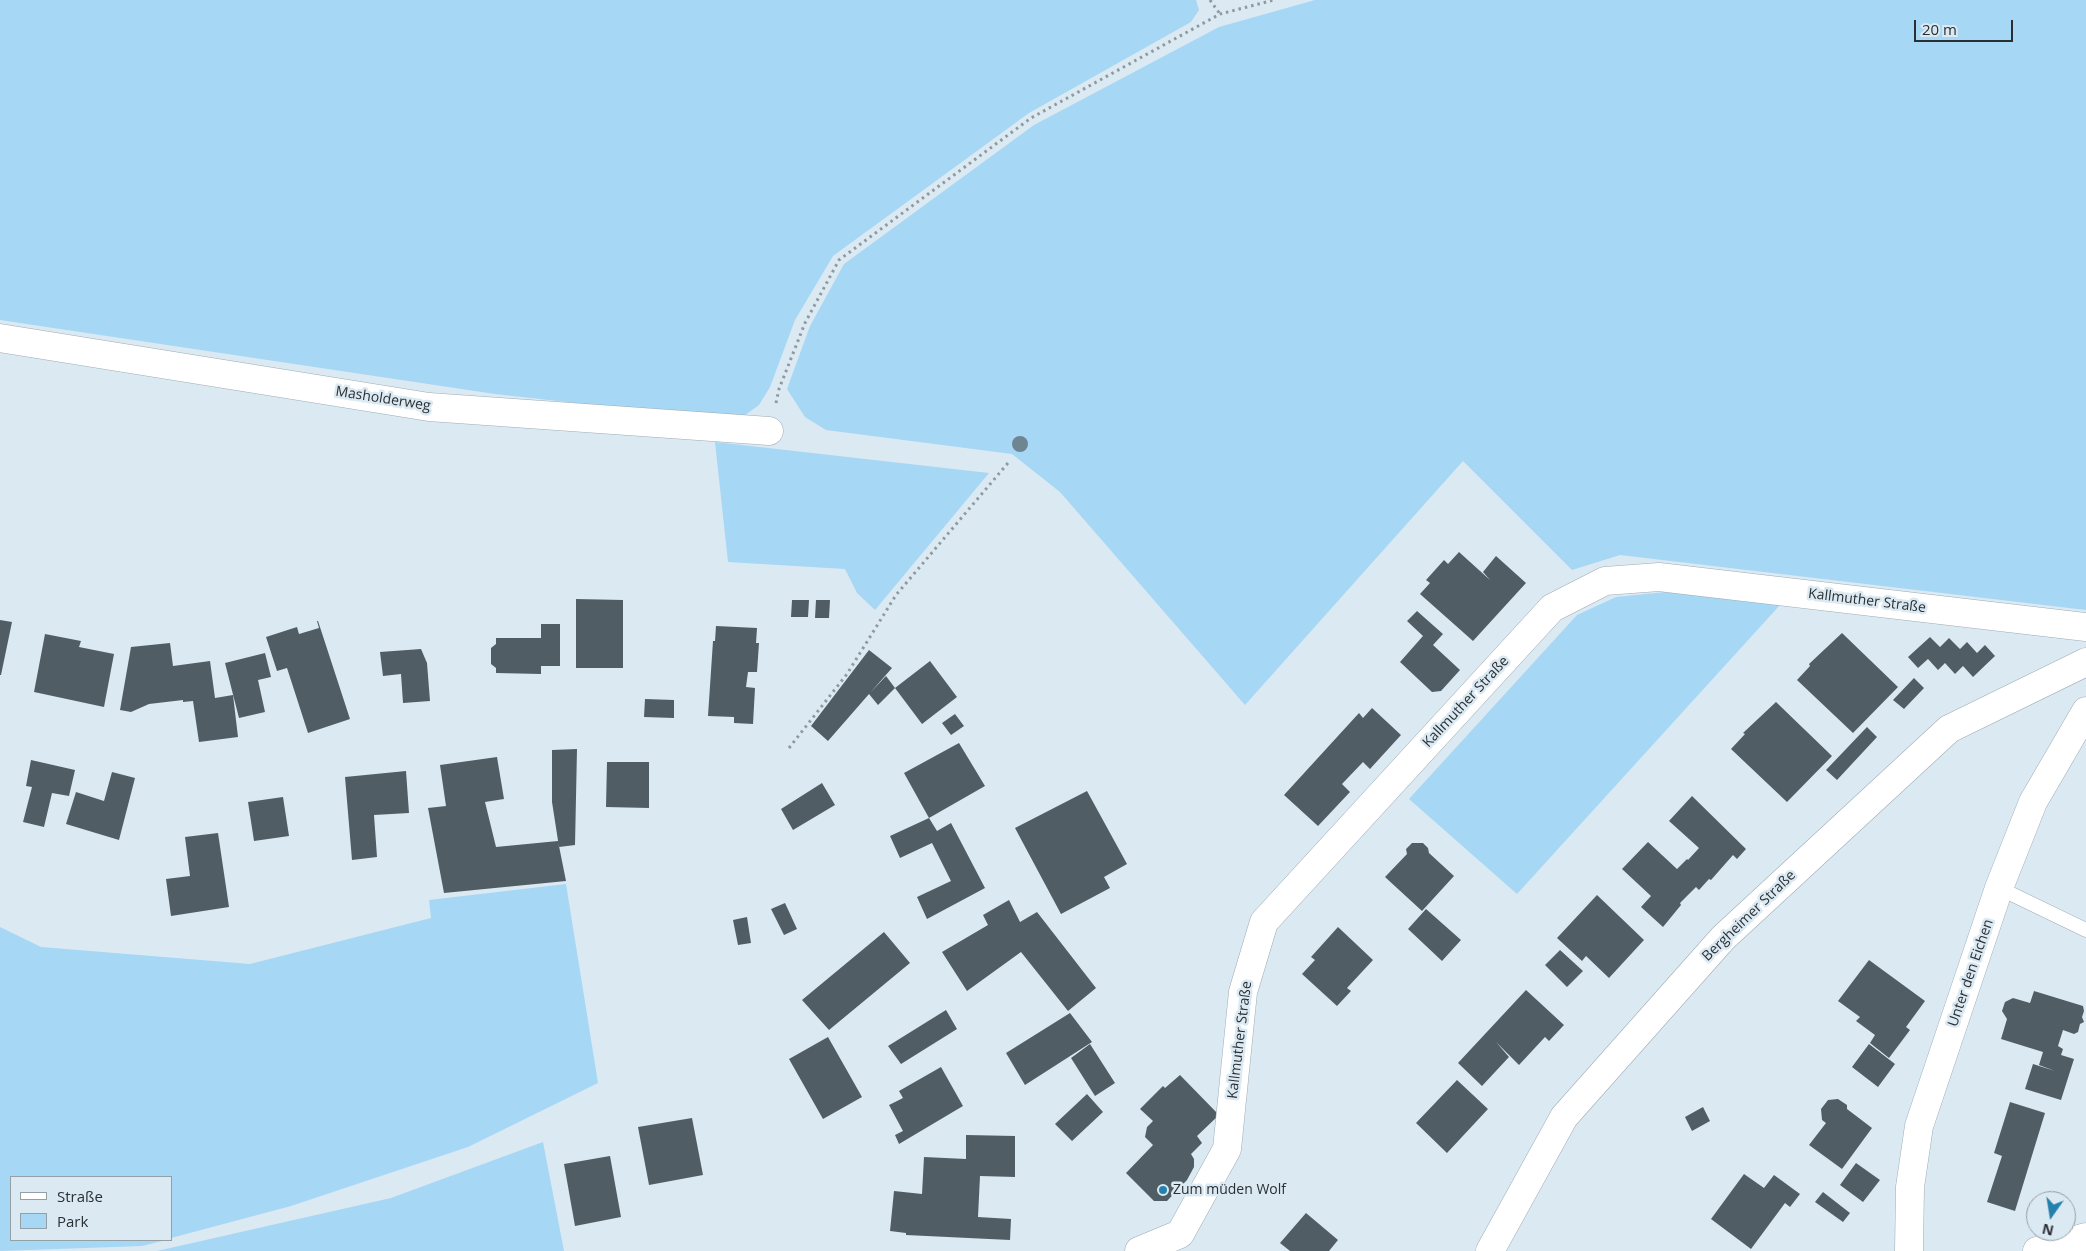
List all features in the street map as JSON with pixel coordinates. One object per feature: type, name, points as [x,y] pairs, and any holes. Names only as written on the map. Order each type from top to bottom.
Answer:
[{"type":"street","name":"Masholderweg","points":[[0,338],[429,407],[769,431]]},
{"type":"street","name":"Kallmuther Straße","points":[[1140,1251],[1180,1234],[1227,1149],[1243,992],[1264,922],[1552,608],[1605,581],[1659,577],[2086,627]]},
{"type":"street","name":"Bergheimer Straße","points":[[1490,1251],[1564,1117],[1723,938],[1949,730],[2086,662]]},
{"type":"street","name":"Unter den Eichen","points":[[1909,1251],[1910,1187],[1919,1126],[1999,888],[2033,802],[2086,711]]},
{"type":"street","points":[[2037,1251],[2086,1237]]},
{"type":"lane","points":[[1999,888],[2086,930]]},
{"type":"path","points":[[1210,0],[1220,14]]},
{"type":"path","points":[[769,431],[779,388],[805,323],[839,260],[1031,118],[1220,14],[1274,0]]},
{"type":"path","points":[[789,748],[847,674],[896,595],[1008,464]]},
{"type":"green space","points":[[0,0],[1196,0],[1199,10],[1191,22],[1029,113],[833,256],[795,320],[770,387],[759,405],[737,421],[495,394],[0,320]]},
{"type":"green space","points":[[1315,0],[2086,0],[2086,610],[1620,555],[1572,570],[1463,461],[1245,705],[1060,492],[1012,454],[826,430],[805,417],[787,389],[810,326],[844,264],[1034,125],[1219,27]]},
{"type":"green space","points":[[715,442],[989,473],[875,610],[857,593],[845,569],[728,562]]},
{"type":"green space","points":[[1666,592],[1780,605],[1517,894],[1409,799],[1577,615],[1616,597]]},
{"type":"green space","points":[[566,884],[598,1083],[468,1147],[291,1206],[172,1238],[172,1176],[10,1176],[10,1241],[162,1241],[142,1246],[0,1251],[0,927],[41,947],[250,964],[431,918],[429,900]]},
{"type":"green space","points":[[543,1142],[564,1251],[157,1251],[391,1198]]},
{"type":"building","points":[[1459,552],[1490,580],[1483,572],[1496,556],[1526,583],[1473,641],[1420,594],[1430,583],[1426,580],[1444,560],[1448,564]]},
{"type":"building","points":[[576,599],[623,600],[623,668],[576,668]]},
{"type":"building","points":[[792,600],[809,600],[808,617],[791,617]]},
{"type":"building","points":[[816,600],[830,600],[829,618],[815,618]]},
{"type":"building","points":[[1417,611],[1443,634],[1433,645],[1460,670],[1441,691],[1432,692],[1400,662],[1423,636],[1407,621]]},
{"type":"building","points":[[0,620],[12,622],[1,675],[0,675]]},
{"type":"building","points":[[317,621],[350,719],[308,733],[287,668],[277,671],[266,637],[297,627],[299,634],[319,628]]},
{"type":"building","points":[[541,624],[560,624],[560,666],[541,666],[541,674],[496,673],[496,668],[491,664],[491,648],[496,644],[496,638],[541,638]]},
{"type":"building","points":[[716,626],[757,628],[756,643],[759,643],[757,672],[748,672],[746,687],[755,688],[753,724],[734,723],[734,717],[708,716],[713,641],[715,641]]},
{"type":"building","points":[[1842,633],[1898,687],[1853,733],[1797,680],[1810,666],[1809,664]]},
{"type":"building","points":[[45,634],[81,641],[79,647],[114,654],[104,707],[34,692]]},
{"type":"building","points":[[1930,637],[1940,647],[1949,638],[1960,649],[1967,642],[1977,653],[1985,645],[1995,656],[1973,677],[1963,666],[1955,674],[1945,663],[1938,670],[1928,659],[1918,668],[1908,657]]},
{"type":"building","points":[[170,643],[173,666],[210,661],[215,698],[233,695],[238,737],[199,742],[193,701],[183,702],[183,700],[149,704],[131,712],[120,710],[131,647]]},
{"type":"building","points":[[421,649],[427,663],[430,701],[403,703],[401,674],[383,676],[380,652]]},
{"type":"building","points":[[869,650],[892,668],[870,693],[886,676],[895,688],[878,705],[869,694],[828,741],[811,726]]},
{"type":"building","points":[[265,653],[271,677],[258,680],[265,712],[239,718],[225,663]]},
{"type":"building","points":[[930,661],[957,697],[922,724],[895,688]]},
{"type":"building","points":[[1914,678],[1924,688],[1904,709],[1893,700]]},
{"type":"building","points":[[645,699],[674,700],[674,718],[644,717]]},
{"type":"building","points":[[1776,702],[1832,756],[1787,802],[1731,749],[1745,734],[1743,733]]},
{"type":"building","points":[[1372,708],[1401,735],[1370,769],[1363,762],[1342,784],[1350,792],[1318,826],[1284,795],[1359,713],[1363,718]]},
{"type":"building","points":[[955,714],[964,726],[951,735],[942,723]]},
{"type":"building","points":[[1867,727],[1877,737],[1837,780],[1826,770]]},
{"type":"building","points":[[959,743],[985,786],[929,818],[904,773]]},
{"type":"building","points":[[577,749],[575,845],[559,847],[552,802],[552,750]]},
{"type":"building","points":[[497,757],[504,799],[485,802],[496,847],[558,841],[566,881],[444,893],[428,808],[446,806],[440,765]]},
{"type":"building","points":[[31,760],[75,770],[69,796],[52,793],[44,827],[23,822],[32,787],[26,786]]},
{"type":"building","points":[[607,762],[649,762],[649,808],[606,807]]},
{"type":"building","points":[[406,771],[409,813],[374,815],[377,857],[352,860],[345,777]]},
{"type":"building","points":[[112,772],[135,778],[119,840],[66,824],[76,792],[104,801]]},
{"type":"building","points":[[822,783],[835,805],[793,830],[781,809]]},
{"type":"building","points":[[1087,791],[1127,864],[1104,877],[1110,888],[1061,914],[1015,828]]},
{"type":"building","points":[[1692,796],[1746,849],[1737,859],[1733,855],[1711,880],[1709,879],[1699,890],[1696,887],[1680,903],[1681,905],[1663,927],[1641,907],[1651,896],[1622,869],[1648,842],[1677,869],[1688,860],[1699,848],[1669,821]]},
{"type":"building","points":[[283,797],[289,836],[254,841],[248,802]]},
{"type":"building","points":[[929,818],[937,831],[951,823],[985,888],[927,919],[917,897],[951,881],[932,843],[900,858],[890,836]]},
{"type":"building","points":[[218,833],[229,907],[171,916],[166,879],[190,876],[185,837]]},
{"type":"building","points":[[1412,843],[1423,843],[1428,848],[1429,853],[1454,876],[1422,911],[1385,877],[1407,854],[1406,849]]},
{"type":"building","points":[[1597,895],[1644,940],[1609,978],[1586,956],[1582,961],[1557,938]]},
{"type":"building","points":[[1009,900],[1020,922],[1037,912],[1096,988],[1068,1011],[1021,952],[967,991],[942,952],[988,925],[983,915]]},
{"type":"building","points":[[785,903],[797,929],[784,935],[771,909]]},
{"type":"building","points":[[1426,909],[1461,940],[1442,961],[1408,929]]},
{"type":"building","points":[[747,917],[751,943],[738,945],[733,920]]},
{"type":"building","points":[[1338,927],[1373,960],[1347,988],[1351,991],[1337,1006],[1302,974],[1315,960],[1311,957]]},
{"type":"building","points":[[884,932],[910,963],[829,1030],[802,1000]]},
{"type":"building","points":[[1560,950],[1583,971],[1567,987],[1545,965]]},
{"type":"building","points":[[1869,960],[1925,1001],[1906,1027],[1910,1030],[1889,1058],[1870,1043],[1875,1035],[1856,1021],[1860,1017],[1838,1001]]},
{"type":"building","points":[[1526,990],[1564,1025],[1549,1041],[1545,1037],[1519,1065],[1496,1042],[1509,1057],[1482,1086],[1458,1063]]},
{"type":"building","points":[[2034,991],[2083,1006],[2082,1017],[2084,1022],[2080,1024],[2078,1032],[2074,1034],[2063,1030],[2058,1046],[2063,1049],[2061,1055],[2074,1059],[2061,1100],[2025,1089],[2033,1064],[2055,1071],[2039,1065],[2043,1052],[2001,1039],[2007,1019],[2002,1011],[2005,1002],[2013,998],[2030,1003]]},
{"type":"building","points":[[946,1010],[957,1029],[901,1064],[888,1046]]},
{"type":"building","points":[[1070,1013],[1092,1042],[1025,1085],[1006,1053]]},
{"type":"building","points":[[828,1037],[862,1097],[823,1119],[789,1059]]},
{"type":"building","points":[[1090,1044],[1115,1083],[1095,1096],[1071,1058]]},
{"type":"building","points":[[1869,1044],[1895,1064],[1878,1087],[1852,1067]]},
{"type":"building","points":[[941,1067],[963,1106],[899,1144],[895,1135],[903,1131],[889,1105],[903,1098],[899,1091]]},
{"type":"building","points":[[1180,1075],[1219,1115],[1197,1136],[1202,1143],[1191,1154],[1194,1159],[1194,1167],[1187,1180],[1167,1201],[1154,1201],[1126,1173],[1153,1145],[1145,1137],[1147,1127],[1153,1121],[1140,1109],[1163,1086],[1165,1088]]},
{"type":"building","points":[[1457,1080],[1488,1109],[1447,1153],[1416,1123]]},
{"type":"building","points":[[1087,1094],[1103,1112],[1072,1141],[1055,1124]]},
{"type":"building","points":[[1838,1099],[1847,1105],[1847,1109],[1872,1128],[1842,1169],[1809,1145],[1826,1123],[1822,1120],[1821,1109],[1828,1100]]},
{"type":"building","points":[[2010,1102],[2045,1113],[2015,1211],[1987,1202],[2002,1156],[1994,1153]]},
{"type":"building","points":[[1703,1107],[1710,1121],[1692,1131],[1685,1117]]},
{"type":"building","points":[[692,1118],[703,1175],[649,1185],[638,1127]]},
{"type":"building","points":[[966,1135],[1015,1136],[1015,1177],[980,1176],[978,1217],[1011,1219],[1010,1240],[906,1235],[906,1233],[890,1231],[894,1191],[922,1194],[924,1157],[966,1159]]},
{"type":"building","points":[[610,1156],[621,1217],[575,1226],[564,1164]]},
{"type":"building","points":[[1856,1163],[1880,1180],[1863,1202],[1840,1185]]},
{"type":"building","points":[[1744,1174],[1764,1188],[1774,1175],[1800,1194],[1790,1207],[1785,1203],[1751,1249],[1711,1219]]},
{"type":"building","points":[[1823,1192],[1850,1213],[1843,1222],[1815,1202]]},
{"type":"building","points":[[1306,1213],[1338,1240],[1329,1251],[1290,1251],[1280,1243]]},
{"type":"place","name":"Zum müden Wolf","points":[[1163,1190]]}]
